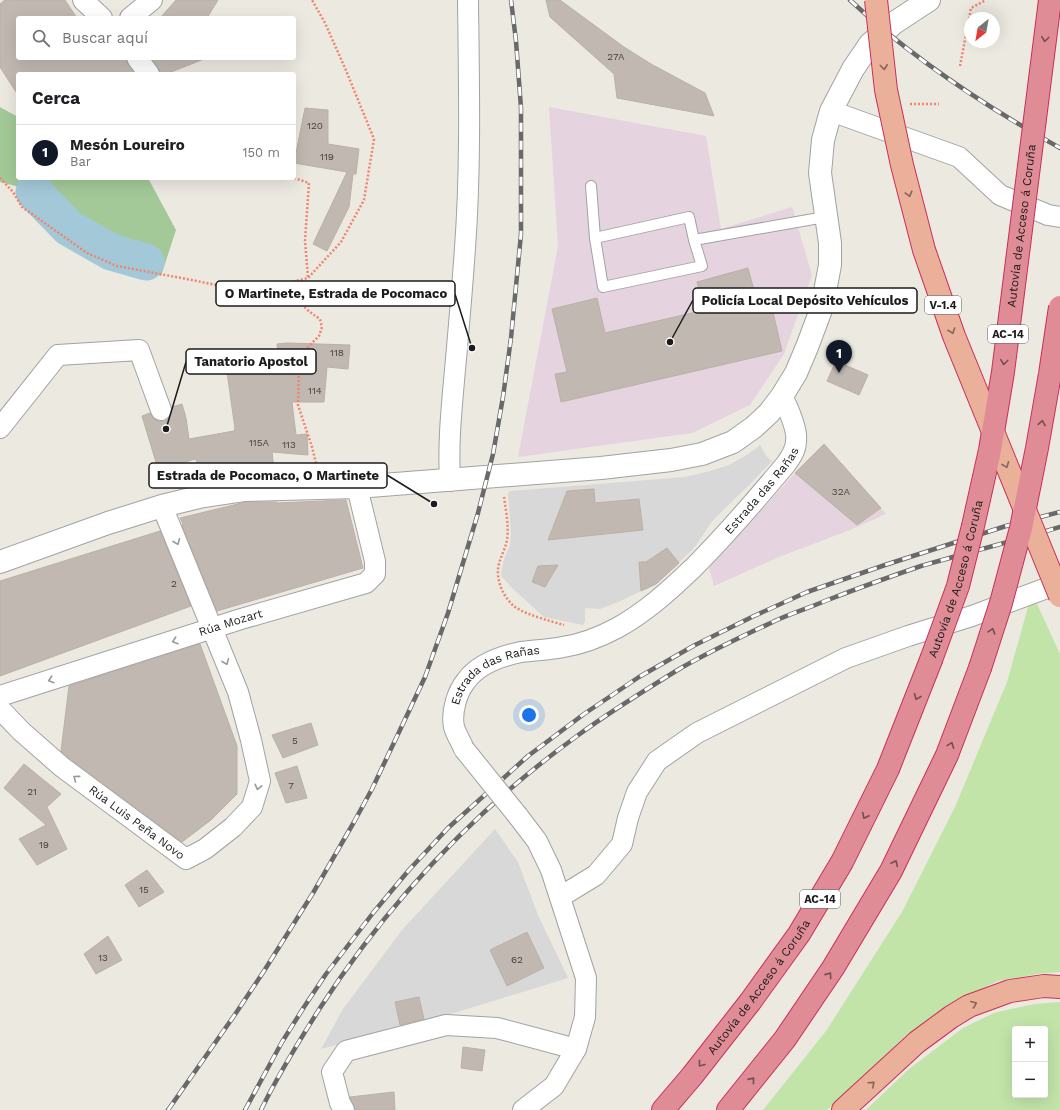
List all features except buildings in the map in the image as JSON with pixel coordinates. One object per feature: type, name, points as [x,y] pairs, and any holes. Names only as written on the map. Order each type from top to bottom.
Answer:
[{"type":"highway","name":"V-1.4","points":[[876,0],[886,90],[902,165],[924,250],[954,336],[1060,596]]},
{"type":"highway","name":"Autovía de Acceso á Coruña","points":[[663,1110],[692,1076],[745,1008],[799,934],[842,862],[888,770],[958,586],[990,450],[1003,372],[1050,0]]},
{"type":"highway","points":[[728,1110],[785,1039],[834,968],[891,871],[947,755],[980,668],[1001,603],[1021,528],[1049,382],[1060,308]]},
{"type":"highway","points":[[843,1110],[917,1042],[951,1017],[969,1006],[1010,991],[1044,986],[1060,987]]},
{"type":"street","points":[[83,0],[100,16]]},
{"type":"street","points":[[132,16],[152,0]]},
{"type":"street","points":[[450,481],[450,427],[466,248],[468,199],[468,0]]},
{"type":"street","points":[[0,562],[108,523],[199,496],[245,490],[357,487],[450,481],[636,465],[702,454],[733,442],[754,428],[782,396],[796,373],[822,307],[830,265],[830,243],[825,217],[820,173],[823,140],[831,111],[853,69],[870,44],[894,23],[929,0]]},
{"type":"street","points":[[138,60],[148,72]]},
{"type":"street","points":[[831,111],[959,157],[1000,195],[1048,215],[1060,217]]},
{"type":"street","points":[[0,428],[58,355],[139,350],[161,410]]},
{"type":"street","name":"Estrada das Rañas","points":[[523,1110],[554,1086],[576,1049],[585,1018],[586,978],[551,870],[537,841],[464,749],[454,726],[454,712],[457,696],[466,681],[478,670],[492,661],[521,652],[562,648],[597,638],[639,615],[681,580],[725,535],[786,464],[793,453],[797,440],[790,412],[782,396]]},
{"type":"street","name":"Rúa Mozart","points":[[0,696],[212,629],[366,583],[375,574],[375,561],[357,487]]},
{"type":"street","name":"Rúa Luis Peña Novo","points":[[0,709],[21,731],[62,767],[186,859],[204,849],[233,827],[252,807],[260,781],[238,692],[162,506]]},
{"type":"street","points":[[560,897],[596,875],[618,850],[622,844],[636,792],[657,761],[697,732],[846,658],[908,636],[972,616],[1060,583]]},
{"type":"street","points":[[344,1110],[340,1103],[332,1072],[346,1051],[446,1025],[497,1028],[576,1049]]},
{"type":"lane","points":[[590,186],[595,238],[603,287],[702,266],[689,217],[595,238]]},
{"type":"lane","points":[[694,240],[825,217]]},
{"type":"path","points":[[0,178],[13,192],[22,207],[87,253],[117,266],[240,290],[276,286],[308,278],[341,242],[364,200],[374,139],[325,23],[312,0]]},
{"type":"path","points":[[960,66],[971,8],[986,0]]},
{"type":"path","points":[[296,179],[309,183],[304,241],[308,278]]},
{"type":"path","points":[[295,281],[299,298],[308,312],[320,319],[322,327],[318,336],[307,348],[302,358],[299,369],[298,405],[312,447],[321,488]]},
{"type":"path","points":[[502,476],[507,538],[498,567],[498,577],[506,597],[514,606],[522,610],[577,629],[597,638]]},
{"type":"shaded area","points":[[549,107],[706,136],[721,229],[792,207],[812,275],[784,354],[750,405],[692,433],[518,457],[558,246]]},
{"type":"shaded area","points":[[824,444],[886,514],[850,530],[779,557],[714,586],[709,568],[795,473]]},
{"type":"shaded area","points":[[760,445],[767,457],[772,461],[713,520],[691,551],[656,584],[600,609],[585,608],[585,621],[583,625],[544,617],[502,577],[501,573],[504,559],[510,545],[511,534],[508,493],[510,491],[685,477],[729,465],[747,455]]},
{"type":"shaded area","points":[[495,829],[518,862],[538,915],[568,978],[425,1022],[321,1049],[343,1009],[402,930]]},
{"type":"green space","points":[[0,107],[16,116],[16,180],[149,180],[176,230],[161,276],[71,225],[39,192],[0,182]]},
{"type":"green space","points":[[1032,593],[1060,654],[1060,972],[998,981],[959,1000],[905,1036],[827,1110],[763,1110],[826,1031],[902,912],[955,807],[1007,682]]},
{"type":"green space","points":[[1060,1002],[1060,1110],[866,1110],[909,1069],[963,1028],[994,1013],[1034,1004]]},
{"type":"waterway","points":[[34,192],[69,228],[111,252],[146,262]]},
{"type":"railway","points":[[168,1110],[264,971],[313,893],[354,822],[372,789],[425,677],[448,613],[478,513],[493,454],[511,338],[521,234],[521,108],[511,0]]},
{"type":"railway","points":[[850,0],[874,22],[924,62],[977,98],[1060,148]]},
{"type":"railway","points":[[245,1110],[282,1042],[326,974],[373,913],[409,870],[448,828],[528,756],[584,714],[639,677],[695,645],[807,592],[1006,526],[1060,512]]},
{"type":"railway","points":[[261,1110],[289,1058],[320,1008],[346,969],[404,895],[436,860],[503,795],[577,736],[613,711],[688,664],[783,617],[921,566],[1060,527]]},
{"type":"place","name":"Policía Local Depósito Vehículos","points":[[670,342]]},
{"type":"place","name":"O Martinete, Estrada de Pocomaco","points":[[472,348]]},
{"type":"place","name":"Mesón Loureiro","points":[[839,373]]},
{"type":"place","name":"Tanatorio Apostol","points":[[166,429]]},
{"type":"place","name":"Estrada de Pocomaco, O Martinete","points":[[434,504]]}]
